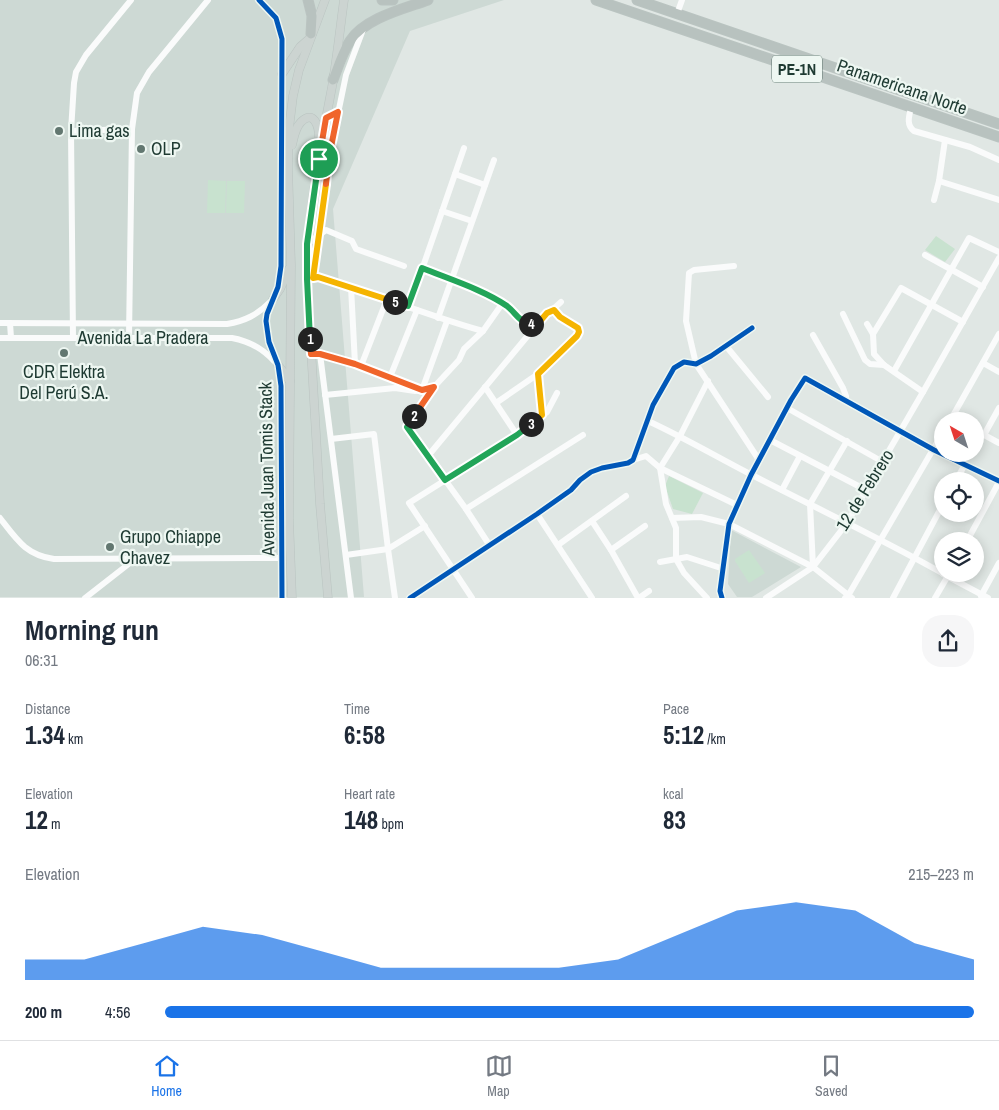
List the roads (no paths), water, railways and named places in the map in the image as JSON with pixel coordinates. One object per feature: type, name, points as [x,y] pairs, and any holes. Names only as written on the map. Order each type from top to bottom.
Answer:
[{"type":"highway","points":[[308,0],[312,16],[310,37]]},
{"type":"highway","points":[[382,0],[393,0]]},
{"type":"highway","points":[[332,83],[350,40],[364,26],[376,19],[428,0]]},
{"type":"highway","name":"Panamericana Norte","points":[[596,0],[999,137]]},
{"type":"highway","name":"Panamericana Norte","points":[[637,0],[999,124]]},
{"type":"main road","name":"Avenida Juan Tomis Stack","points":[[292,597],[289,520],[291,265],[288,167],[289,128],[299,70],[325,0]]},
{"type":"main road","points":[[328,598],[311,354],[310,278],[307,244],[344,0]]},
{"type":"main road","points":[[282,74],[300,47],[310,37]]},
{"type":"main road","points":[[288,167],[297,128],[300,123],[308,118],[318,125],[319,159]]},
{"type":"main road","points":[[273,299],[291,265]]},
{"type":"main road","points":[[278,365],[290,382]]},
{"type":"street","points":[[73,338],[72,131],[74,83],[80,65],[131,0]]},
{"type":"street","points":[[129,337],[131,323],[132,129],[135,103],[141,84],[149,72],[208,0]]},
{"type":"street","name":"Avenida Juan Tomis Stack","points":[[259,0],[276,18],[282,39],[281,266],[280,278],[267,314],[269,342],[278,365],[282,386],[282,598]]},
{"type":"street","points":[[677,14],[682,0]]},
{"type":"street","points":[[364,26],[343,88],[329,157],[310,278],[318,277],[351,287],[438,318],[483,331]]},
{"type":"street","points":[[343,53],[350,63]]},
{"type":"street","points":[[332,83],[343,88]]},
{"type":"street","points":[[911,108],[908,122],[911,129],[978,150],[999,160]]},
{"type":"street","points":[[326,118],[338,112]]},
{"type":"street","points":[[72,131],[132,129]]},
{"type":"street","points":[[934,200],[945,140]]},
{"type":"street","points":[[408,306],[464,148]]},
{"type":"street","points":[[438,318],[494,160]]},
{"type":"street","points":[[455,174],[485,185]]},
{"type":"street","points":[[939,181],[999,200]]},
{"type":"street","points":[[442,211],[472,222]]},
{"type":"street","points":[[307,244],[326,230],[352,241],[356,248],[404,266]]},
{"type":"street","points":[[894,371],[970,238],[999,252]]},
{"type":"street","points":[[925,255],[983,286]]},
{"type":"street","name":"12 de Febrero","points":[[766,598],[813,567],[847,523],[924,392],[999,258]]},
{"type":"street","points":[[734,266],[694,270],[689,273],[686,321],[696,364],[759,460]]},
{"type":"street","points":[[422,268],[478,292],[490,295],[526,323],[533,324],[535,327]]},
{"type":"street","points":[[351,287],[358,365]]},
{"type":"street","points":[[873,334],[901,288],[963,322]]},
{"type":"street","name":"Avenida La Pradera","points":[[0,323],[227,324],[255,315],[273,299]]},
{"type":"street","points":[[358,365],[387,299]]},
{"type":"street","points":[[428,456],[547,313],[554,310],[561,302]]},
{"type":"street","points":[[490,546],[407,427],[434,387],[459,360],[464,349],[483,331],[502,304]]},
{"type":"street","points":[[390,377],[417,310]]},
{"type":"street","points":[[496,403],[538,374],[577,336],[578,328],[560,317],[554,310]]},
{"type":"street","points":[[843,314],[865,360],[870,364],[884,366],[894,371],[924,392]]},
{"type":"street","points":[[422,390],[447,321]]},
{"type":"street","points":[[10,323],[11,338]]},
{"type":"street","points":[[867,324],[873,334],[874,354],[884,366]]},
{"type":"street","points":[[633,460],[653,405],[674,368],[684,362],[696,364],[752,328]]},
{"type":"street","points":[[957,412],[999,334]]},
{"type":"street","points":[[813,335],[843,388],[846,400]]},
{"type":"street","name":"Avenida La Pradera","points":[[0,338],[218,337],[242,340],[261,348],[278,365]]},
{"type":"street","points":[[726,346],[768,398]]},
{"type":"street","points":[[311,354],[320,354],[358,365],[422,390]]},
{"type":"street","points":[[320,354],[351,598]]},
{"type":"street","points":[[983,363],[999,372]]},
{"type":"street","points":[[538,374],[542,415]]},
{"type":"street","points":[[672,518],[701,517],[729,524],[813,567],[850,597],[934,450],[805,378],[751,475],[729,524],[720,591],[722,598]]},
{"type":"street","points":[[707,598],[684,573],[676,559],[676,528],[666,504],[660,468],[680,436],[708,381]]},
{"type":"street","points":[[325,394],[395,388],[422,390],[434,387]]},
{"type":"street","points":[[485,387],[517,435]]},
{"type":"street","points":[[472,598],[409,503],[517,435],[547,412],[557,394]]},
{"type":"street","points":[[787,408],[883,462]]},
{"type":"street","points":[[998,411],[984,435],[999,443]]},
{"type":"street","points":[[648,421],[934,568]]},
{"type":"street","points":[[331,439],[374,434],[395,598]]},
{"type":"street","points":[[466,509],[583,435]]},
{"type":"street","points":[[770,440],[866,490]]},
{"type":"street","points":[[813,567],[810,504],[847,441]]},
{"type":"street","points":[[410,598],[537,514],[571,490],[591,472],[602,468],[628,463],[646,456],[660,468],[737,505]]},
{"type":"street","points":[[782,490],[800,456]]},
{"type":"street","points":[[956,462],[999,482],[971,532]]},
{"type":"street","points":[[961,472],[964,466]]},
{"type":"street","points":[[558,545],[626,496]]},
{"type":"street","points":[[537,514],[592,598]]},
{"type":"street","points":[[0,518],[23,547],[32,554],[43,558],[282,558]]},
{"type":"street","points":[[592,521],[638,598],[649,591]]},
{"type":"street","points":[[893,598],[934,521]]},
{"type":"street","points":[[346,555],[388,549],[425,526]]},
{"type":"street","points":[[611,550],[645,526]]},
{"type":"street","points":[[660,562],[687,557],[724,569]]},
{"type":"street","points":[[84,598],[135,559]]},
{"type":"street","points":[[959,582],[983,596],[999,563]]},
{"type":"street","points":[[935,598],[942,582]]},
{"type":"place","name":"Lima gas","points":[[59,131]]},
{"type":"place","name":"OLP","points":[[141,149]]},
{"type":"place","name":"CDR Elektra Del Perú S.A.","points":[[64,353]]},
{"type":"place","name":"Grupo Chiappe Chavez","points":[[110,547]]}]
